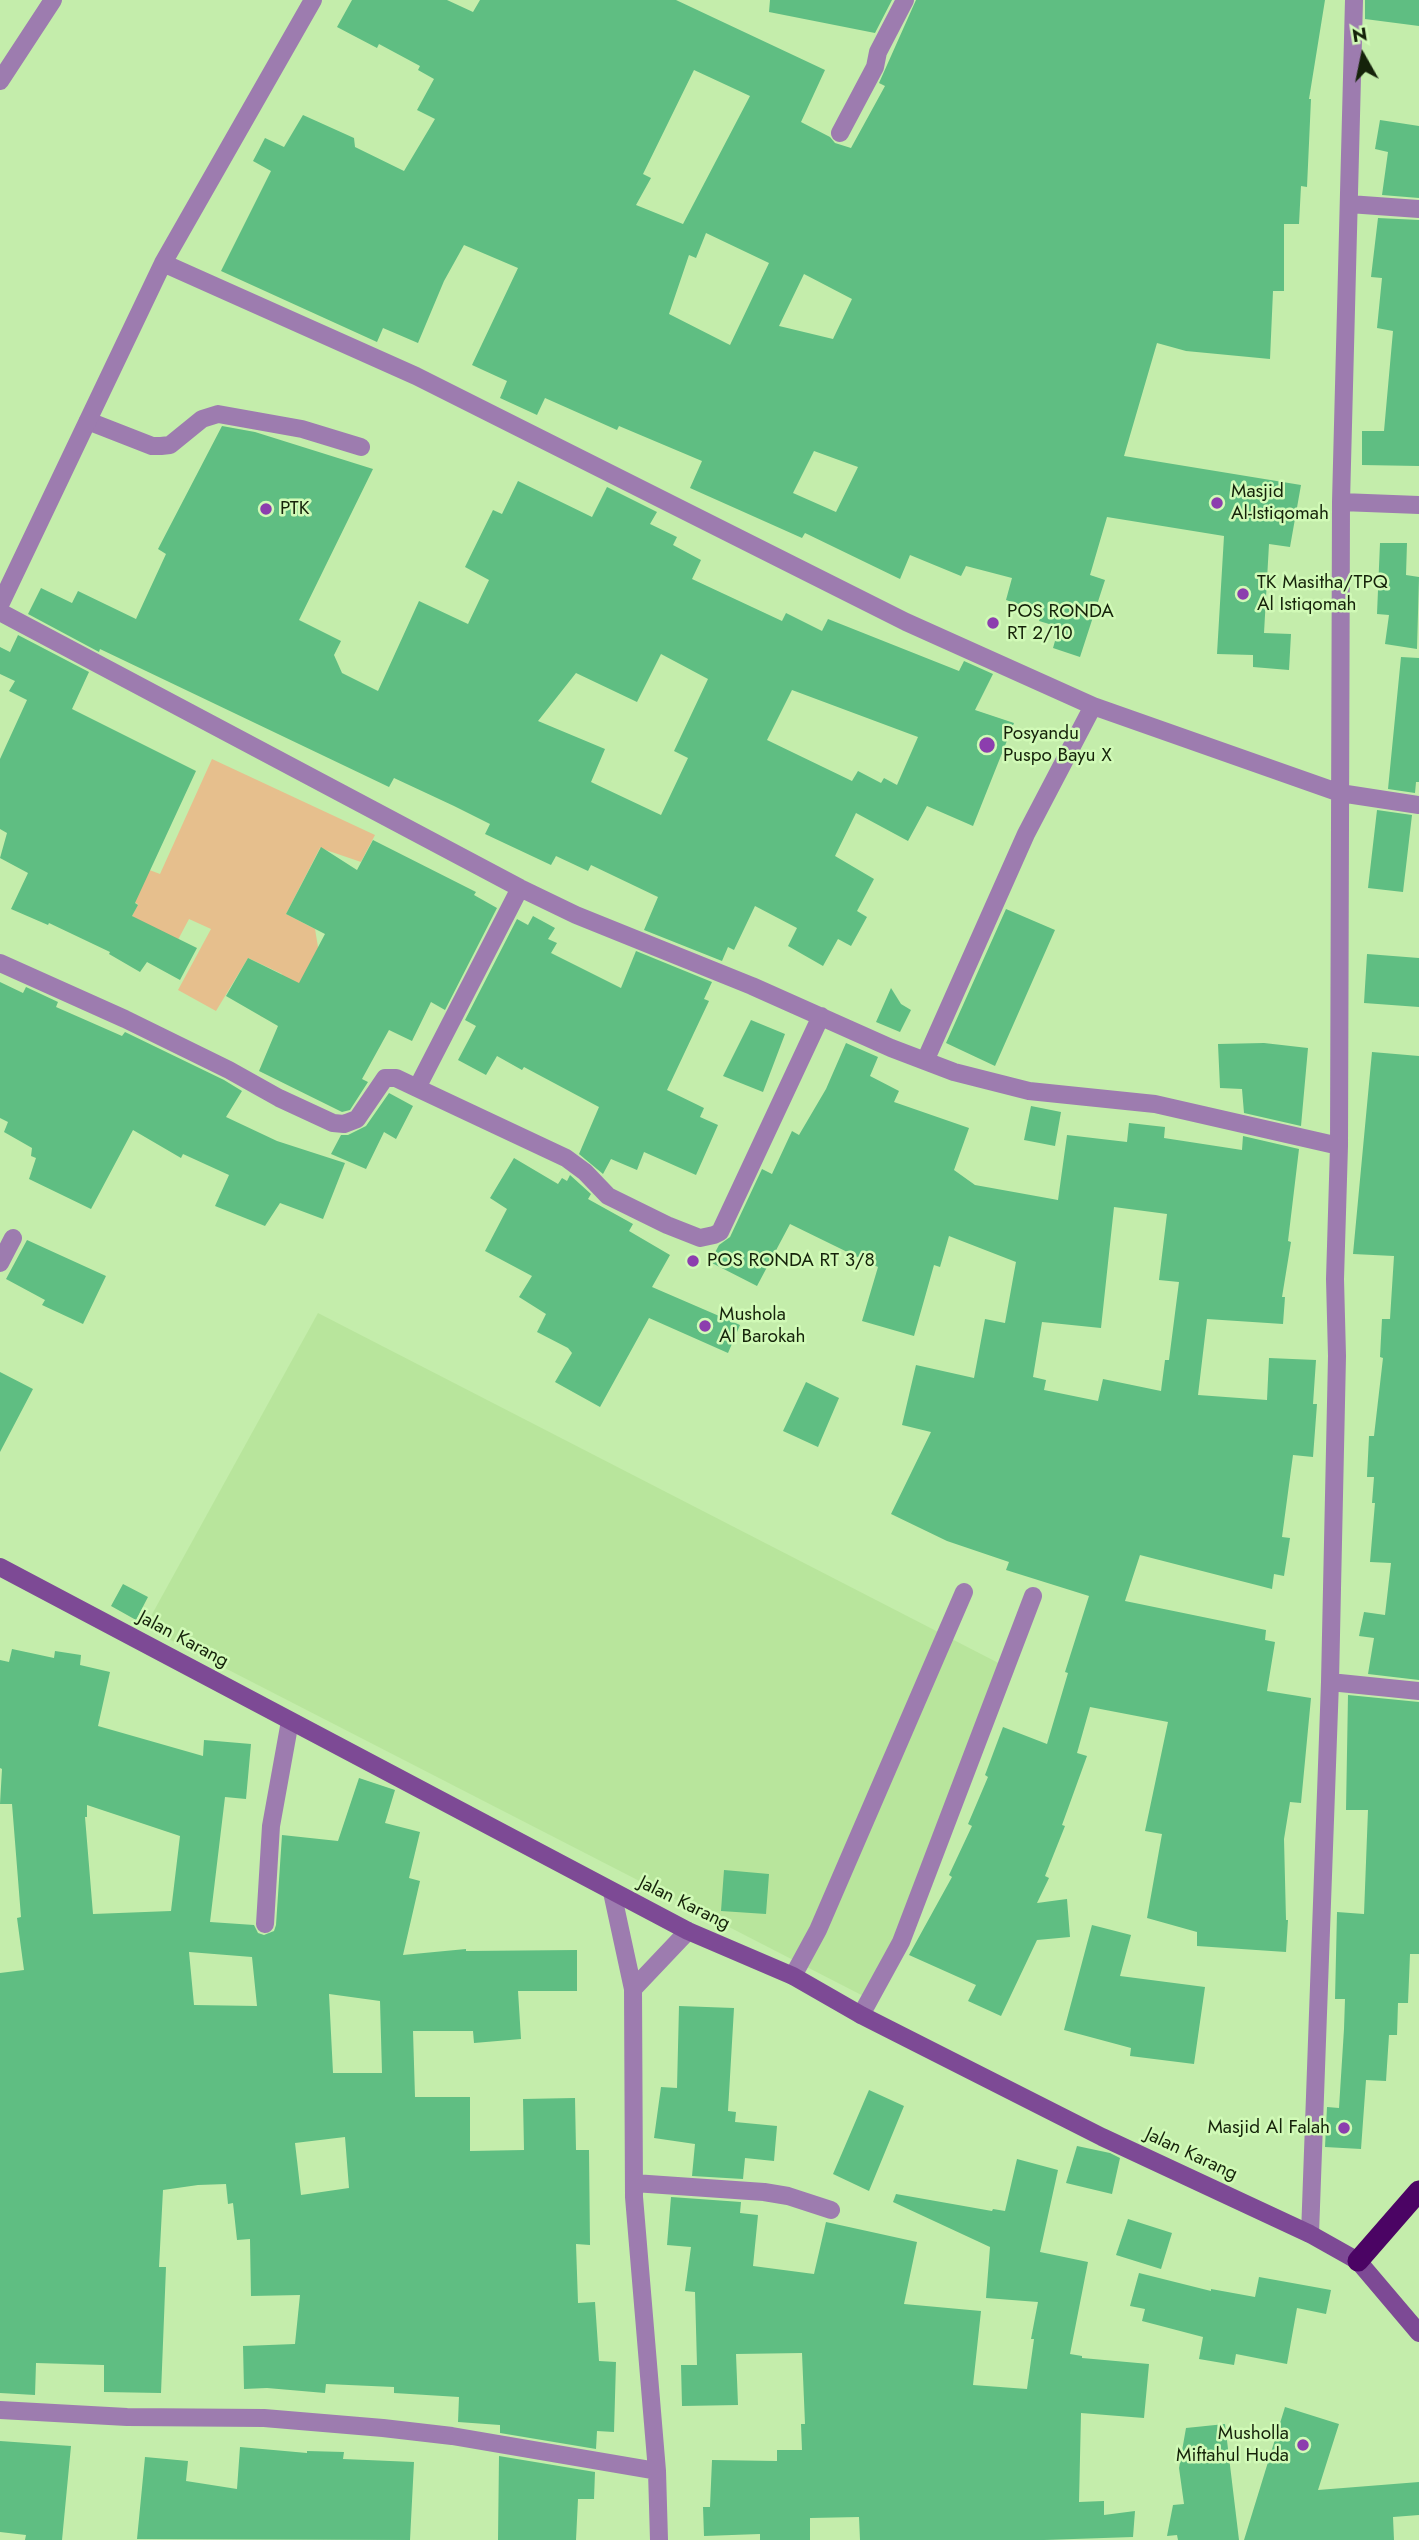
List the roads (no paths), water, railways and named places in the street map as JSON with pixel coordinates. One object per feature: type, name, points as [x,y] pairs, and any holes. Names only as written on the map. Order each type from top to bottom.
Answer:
[{"type":"highway","points":[[1357,2262],[1419,2191]]},
{"type":"main road","name":"Jalan Karang","points":[[0,1567],[688,1931],[793,1976],[861,2015],[1102,2137],[1310,2234],[1357,2262],[1419,2333]]},
{"type":"street","points":[[0,81],[53,0]]},
{"type":"street","points":[[0,605],[163,263],[313,0]]},
{"type":"street","points":[[840,133],[876,67],[878,52],[905,0]]},
{"type":"street","points":[[1310,2234],[1330,1682],[1337,1356],[1335,1279],[1339,1146],[1341,502],[1354,0]]},
{"type":"street","points":[[1349,204],[1419,209]]},
{"type":"street","points":[[163,263],[416,376],[906,622],[1093,706],[1340,793],[1419,805]]},
{"type":"street","points":[[88,421],[152,446],[161,446],[170,445],[202,419],[218,414],[302,429],[361,447]]},
{"type":"street","points":[[1341,502],[1419,505]]},
{"type":"street","points":[[0,612],[520,888],[576,915],[752,986],[925,1061],[954,1072],[1029,1091],[1155,1104],[1339,1146]]},
{"type":"street","points":[[925,1061],[1026,834],[1093,706]]},
{"type":"street","points":[[417,1088],[520,888]]},
{"type":"street","points":[[0,963],[125,1019],[333,1123],[344,1124],[357,1119],[384,1078],[396,1077],[566,1158],[585,1172],[608,1196],[620,1203],[694,1236],[707,1237],[720,1232],[724,1226],[821,1016]]},
{"type":"street","points":[[0,1263],[13,1238]]},
{"type":"street","points":[[793,1976],[818,1930],[964,1592]]},
{"type":"street","points":[[861,2015],[901,1942],[1032,1596]]},
{"type":"street","points":[[1330,1682],[1419,1691]]},
{"type":"street","points":[[265,1924],[271,1826],[290,1721]]},
{"type":"street","points":[[612,1892],[633,1989],[634,2183],[657,2471],[659,2540]]},
{"type":"street","points":[[633,1989],[688,1931]]},
{"type":"street","points":[[634,2183],[764,2192],[788,2196],[831,2210]]},
{"type":"street","points":[[0,2410],[127,2417],[264,2418],[383,2428],[452,2436],[657,2471]]},
{"type":"place","name":"Masjid Al-Istiqomah","points":[[1217,503]]},
{"type":"place","name":"PTK","points":[[266,509]]},
{"type":"place","name":"TK Masitha/TPQ Al Istiqomah","points":[[1243,594]]},
{"type":"place","name":"POS RONDA RT 2/10","points":[[993,623]]},
{"type":"place","name":"Posyandu Puspo Bayu X","points":[[987,745]]},
{"type":"place","name":"POS RONDA RT 3/8","points":[[693,1261]]},
{"type":"place","name":"Mushola Al Barokah","points":[[705,1326]]},
{"type":"place","name":"Masjid Al Falah","points":[[1344,2128]]},
{"type":"place","name":"Musholla Miftahul Huda","points":[[1303,2445]]}]
